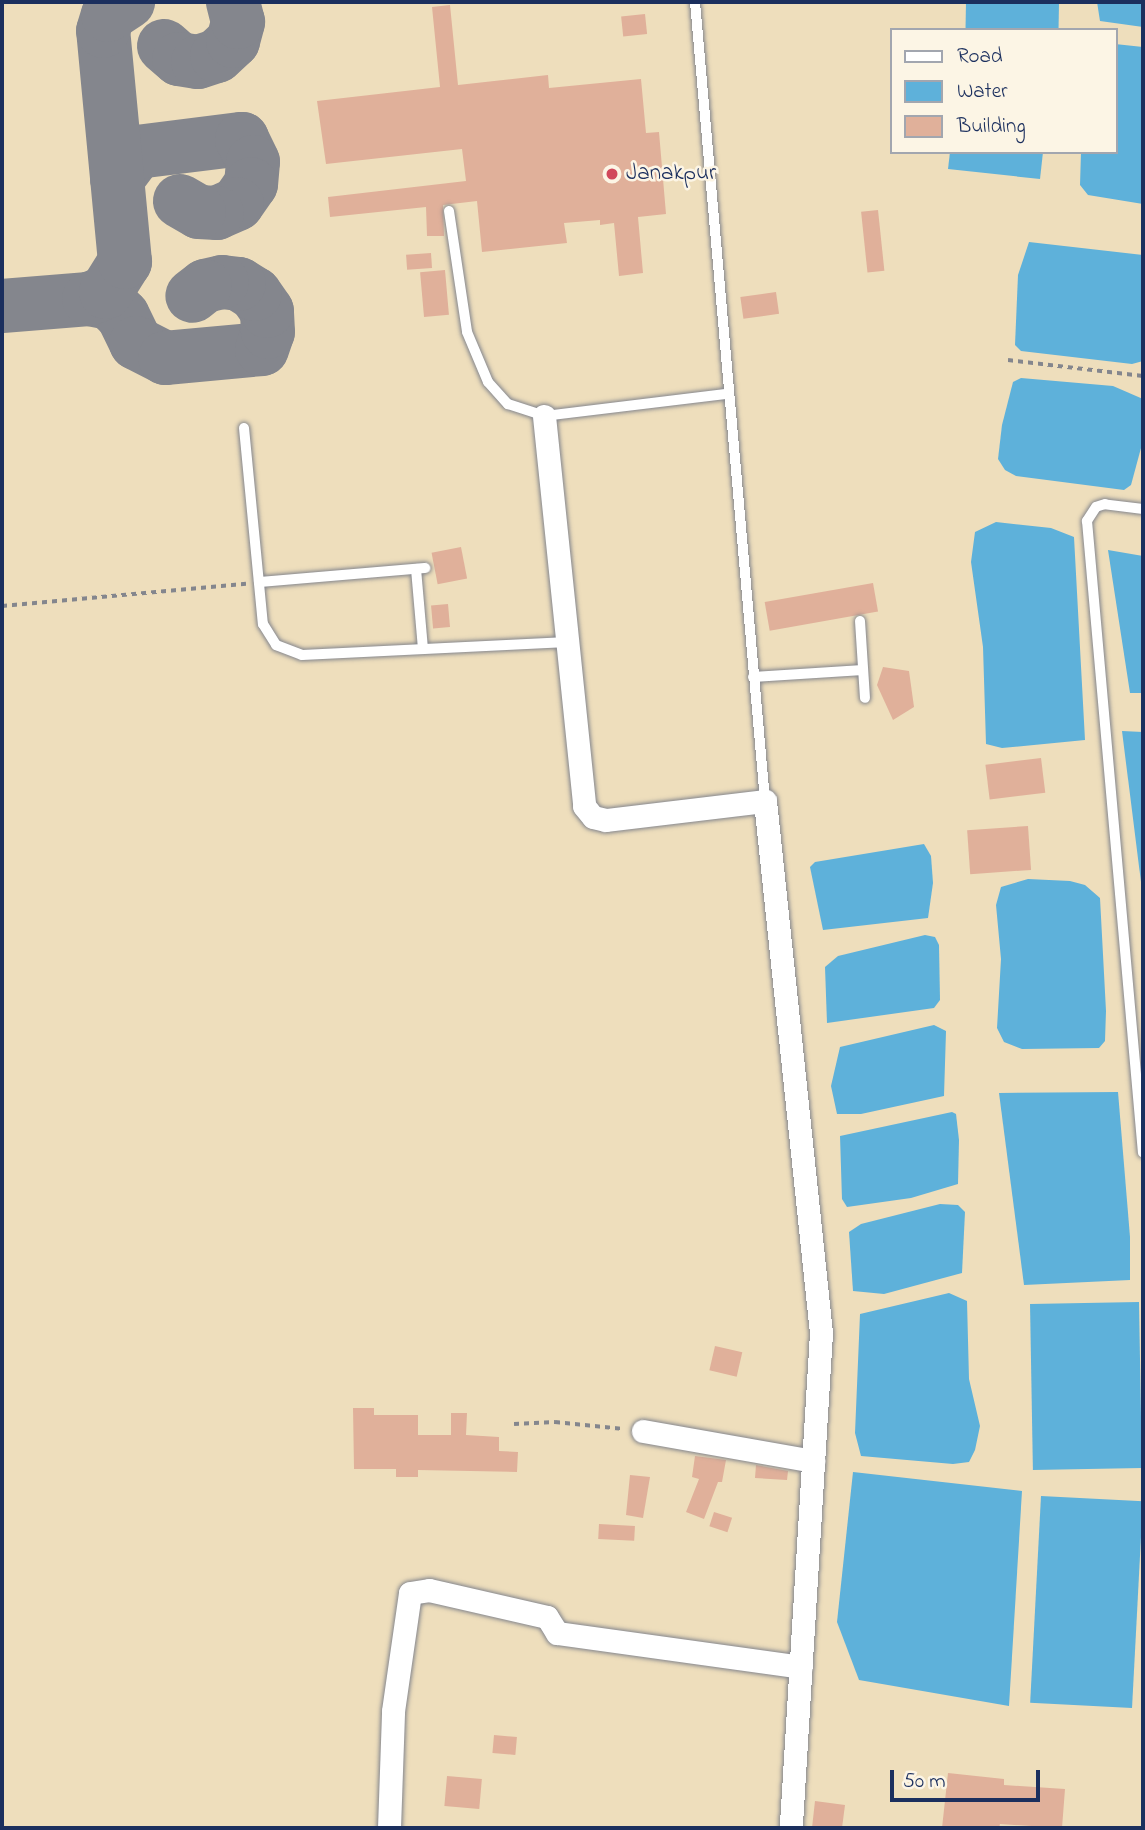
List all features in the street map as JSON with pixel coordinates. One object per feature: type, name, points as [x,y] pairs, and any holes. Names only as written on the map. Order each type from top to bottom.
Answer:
[{"type":"street","points":[[544,416],[584,806],[593,817],[606,820],[765,801],[821,1333],[791,1828]]},
{"type":"street","points":[[643,1431],[813,1461]]},
{"type":"street","points":[[389,1828],[393,1711],[410,1593],[429,1590],[547,1617],[556,1633],[801,1667]]},
{"type":"lane","points":[[695,2],[727,394],[765,801]]},
{"type":"lane","points":[[449,211],[467,332],[488,382],[508,404],[544,416],[727,394]]},
{"type":"lane","points":[[244,428],[262,624],[276,645],[302,655],[568,642]]},
{"type":"lane","points":[[1143,509],[1105,504],[1096,507],[1087,521],[1143,1153]]},
{"type":"lane","points":[[259,582],[420,569],[423,649]]},
{"type":"lane","points":[[860,621],[865,698]]},
{"type":"lane","points":[[753,677],[863,670]]},
{"type":"path","points":[[1008,360],[1143,376]]},
{"type":"path","points":[[2,606],[259,582]]},
{"type":"path","points":[[514,1424],[555,1422],[643,1431]]},
{"type":"water","points":[[966,2],[1059,4],[1059,28],[966,28]]},
{"type":"water","points":[[1097,2],[1143,2],[1143,27],[1100,21]]},
{"type":"water","points":[[1117,44],[1143,47],[1143,204],[1088,195],[1080,185],[1081,154],[1117,154]]},
{"type":"water","points":[[950,154],[1043,154],[1040,179],[948,169]]},
{"type":"water","points":[[1029,242],[1143,255],[1143,361],[1132,364],[1021,351],[1015,345],[1018,275]]},
{"type":"water","points":[[1021,378],[1113,386],[1143,399],[1141,448],[1131,485],[1124,490],[1016,476],[1005,470],[998,459],[1002,425],[1013,382]]},
{"type":"water","points":[[996,522],[1051,528],[1074,537],[1085,740],[1002,748],[986,744],[983,647],[971,562],[975,532]]},
{"type":"water","points":[[1108,550],[1143,556],[1143,693],[1130,693]]},
{"type":"water","points":[[1122,731],[1143,732],[1143,898]]},
{"type":"water","points":[[924,844],[931,856],[933,883],[928,918],[823,930],[810,867],[815,862]]},
{"type":"water","points":[[1028,879],[1070,881],[1085,885],[1100,898],[1106,1011],[1105,1041],[1099,1048],[1022,1049],[1004,1042],[997,1028],[1001,959],[996,905],[1001,887]]},
{"type":"water","points":[[925,935],[935,937],[939,945],[940,1000],[934,1008],[827,1023],[825,967],[838,956]]},
{"type":"water","points":[[934,1025],[946,1031],[944,1096],[861,1114],[837,1114],[831,1086],[840,1047]]},
{"type":"water","points":[[1118,1092],[1130,1237],[1130,1280],[1024,1285],[999,1093]]},
{"type":"water","points":[[952,1112],[956,1114],[959,1140],[958,1184],[911,1198],[847,1207],[842,1199],[840,1136]]},
{"type":"water","points":[[940,1204],[958,1205],[965,1212],[962,1273],[884,1294],[853,1291],[849,1232],[861,1224]]},
{"type":"water","points":[[949,1293],[967,1301],[969,1379],[980,1426],[975,1450],[969,1462],[953,1464],[861,1456],[855,1433],[860,1314]]},
{"type":"water","points":[[1139,1302],[1142,1468],[1033,1470],[1030,1304]]},
{"type":"water","points":[[853,1472],[1022,1491],[1009,1706],[859,1680],[837,1622]]},
{"type":"water","points":[[1041,1496],[1143,1501],[1132,1708],[1030,1703]]},
{"type":"building","points":[[450,5],[458,85],[548,75],[549,88],[641,79],[646,133],[659,132],[666,214],[638,217],[643,273],[619,276],[614,223],[600,225],[600,220],[564,223],[567,243],[482,252],[477,201],[443,205],[444,236],[427,236],[426,207],[330,217],[328,197],[466,181],[462,149],[326,164],[317,101],[440,87],[432,7]]},
{"type":"building","points":[[645,14],[647,34],[623,36],[621,17]]},
{"type":"building","points":[[878,210],[884,271],[867,272],[861,212]]},
{"type":"building","points":[[431,253],[432,268],[407,270],[406,255]]},
{"type":"building","points":[[445,270],[449,315],[424,317],[420,272]]},
{"type":"building","points":[[776,292],[779,314],[743,319],[740,297]]},
{"type":"building","points":[[461,547],[467,578],[438,584],[432,553]]},
{"type":"building","points":[[873,583],[878,612],[770,631],[765,602]]},
{"type":"building","points":[[448,604],[450,627],[433,628],[431,605]]},
{"type":"building","points":[[883,667],[909,671],[914,707],[893,720],[877,685]]},
{"type":"building","points":[[1041,758],[1045,793],[990,800],[985,765]]},
{"type":"building","points":[[1028,826],[1031,870],[970,874],[967,830]]},
{"type":"building","points":[[715,1346],[742,1352],[737,1377],[709,1370]]},
{"type":"building","points":[[353,1408],[374,1408],[374,1415],[418,1415],[418,1435],[451,1435],[451,1413],[467,1413],[466,1435],[499,1437],[499,1451],[518,1452],[517,1472],[418,1470],[418,1477],[396,1477],[396,1469],[354,1469]]},
{"type":"building","points":[[695,1456],[726,1460],[722,1482],[718,1482],[704,1519],[686,1512],[699,1479],[692,1477]]},
{"type":"building","points":[[756,1465],[788,1471],[787,1480],[755,1478]]},
{"type":"building","points":[[630,1475],[650,1477],[643,1518],[626,1515]]},
{"type":"building","points":[[714,1512],[732,1518],[727,1532],[709,1526]]},
{"type":"building","points":[[599,1524],[635,1526],[634,1541],[598,1539]]},
{"type":"building","points":[[494,1735],[517,1737],[515,1755],[492,1753]]},
{"type":"building","points":[[948,1773],[1004,1779],[1004,1785],[1065,1789],[1062,1828],[1000,1824],[999,1828],[942,1828]]},
{"type":"building","points":[[447,1776],[482,1779],[479,1809],[444,1806]]},
{"type":"building","points":[[815,1801],[845,1805],[842,1828],[812,1828]]},
{"type":"taxiway","points":[[2,306],[89,299],[106,292],[125,262],[103,31],[108,15],[128,2]]},
{"type":"taxiway","points":[[164,46],[179,59],[198,62],[217,56],[233,41],[238,22],[233,2]]},
{"type":"taxiway","points":[[117,179],[137,152],[242,139],[253,162],[251,184],[237,204],[217,213],[199,212],[180,201]]},
{"type":"taxiway","points":[[89,299],[110,303],[123,316],[136,343],[165,358],[262,349],[268,332],[267,311],[255,294],[239,284],[222,282],[205,286],[192,296]]},
{"type":"place","name":"Janakpur","points":[[612,174]]}]
